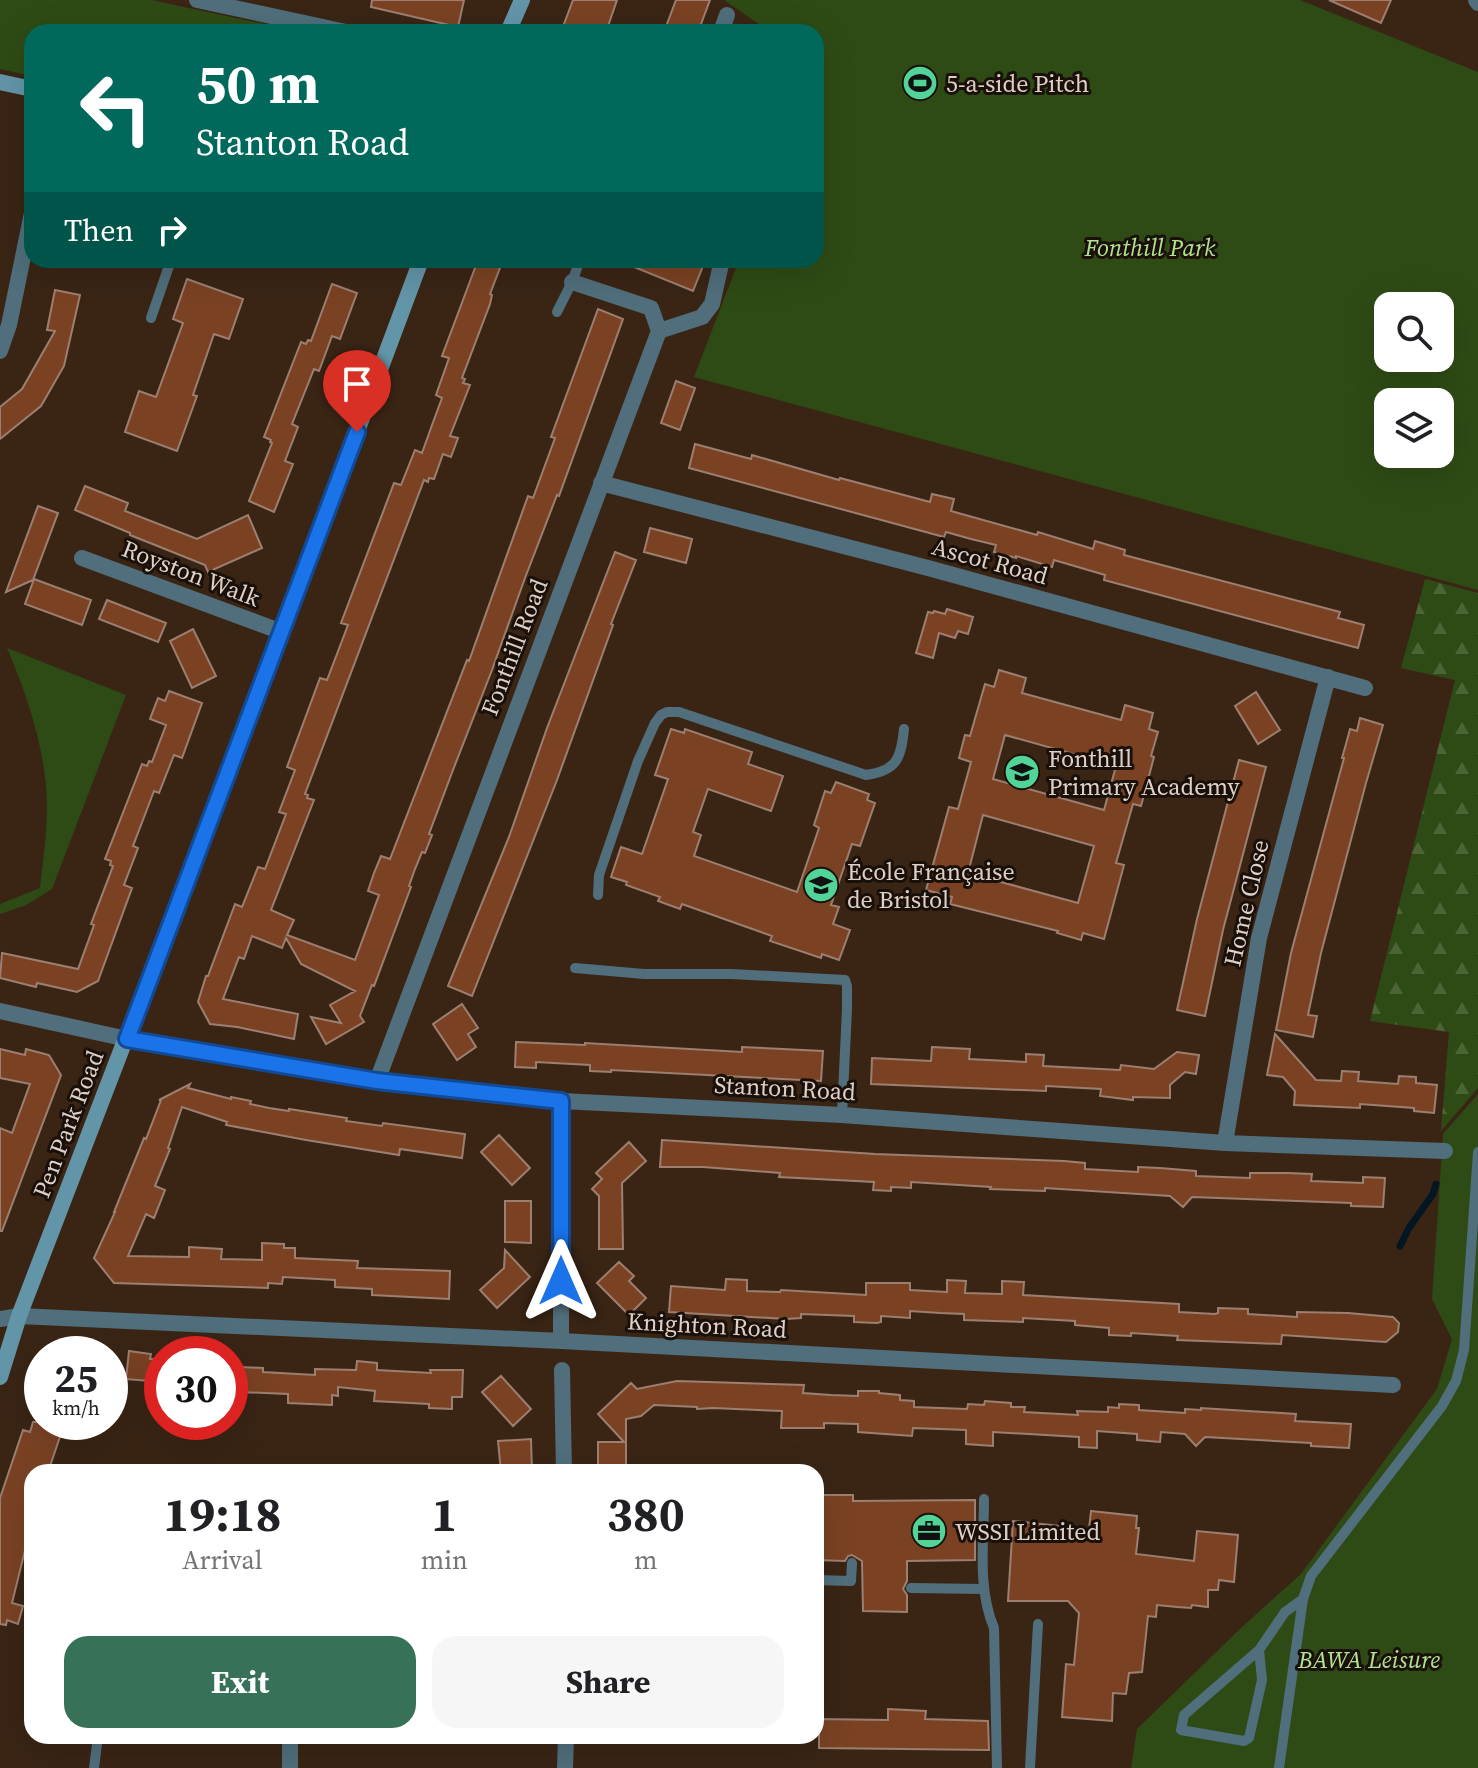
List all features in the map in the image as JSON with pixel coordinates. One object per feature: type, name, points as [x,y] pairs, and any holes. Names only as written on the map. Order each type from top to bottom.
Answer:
[{"type":"street","points":[[197,0],[309,24]]},
{"type":"street","points":[[512,24],[522,0]]},
{"type":"street","points":[[724,24],[727,15]]},
{"type":"street","points":[[0,82],[24,87]]},
{"type":"street","points":[[0,351],[24,247]]},
{"type":"street","name":"Pen Park Road","points":[[0,1377],[19,1316],[282,632],[418,268]]},
{"type":"street","points":[[572,282],[651,308],[659,331],[702,317],[712,304],[720,268]]},
{"type":"street","name":"Fonthill Road","points":[[377,1081],[659,331]]},
{"type":"street","name":"Ascot Road","points":[[601,483],[928,568],[1365,688]]},
{"type":"street","name":"Royston Walk","points":[[82,558],[282,632]]},
{"type":"street","name":"Home Close","points":[[1225,1143],[1259,938],[1328,677]]},
{"type":"street","name":"Stanton Road","points":[[0,1011],[127,1039],[377,1081],[561,1101],[842,1115],[1225,1143],[1445,1151]]},
{"type":"street","points":[[561,1101],[561,1341]]},
{"type":"street","name":"Knighton Road","points":[[0,1319],[19,1316],[561,1341],[1393,1385]]},
{"type":"street","points":[[562,1370],[564,1464]]},
{"type":"street","points":[[290,1744],[290,1768]]},
{"type":"street","points":[[565,1768],[566,1744]]},
{"type":"lane","points":[[151,318],[168,268]]},
{"type":"lane","points":[[557,312],[577,268]]},
{"type":"lane","points":[[598,895],[599,875],[638,761],[661,715],[679,712],[866,775],[892,767],[902,747],[904,729]]},
{"type":"lane","points":[[575,968],[644,974],[732,974],[845,980],[847,1009],[842,1115]]},
{"type":"lane","points":[[1279,1768],[1303,1599],[1311,1576],[1442,1406],[1456,1381],[1464,1350],[1478,1152]]},
{"type":"lane","points":[[984,1499],[983,1589],[994,1628],[997,1768]]},
{"type":"lane","points":[[824,1580],[851,1581],[852,1563]]},
{"type":"lane","points":[[911,1588],[983,1589]]},
{"type":"lane","points":[[1259,1650],[1262,1680],[1249,1738],[1244,1741],[1181,1730],[1184,1715],[1259,1650],[1285,1612],[1303,1599]]},
{"type":"lane","points":[[1030,1768],[1038,1624]]},
{"type":"lane","points":[[94,1768],[97,1744]]},
{"type":"green space","points":[[0,0],[151,0],[264,24],[24,24],[24,74],[0,69]]},
{"type":"green space","name":"Fonthill Park","points":[[724,0],[1300,0],[1478,72],[1478,590],[694,377],[736,268],[824,268],[824,24],[758,24]]},
{"type":"green space","points":[[1425,579],[1478,593],[1478,1088],[1441,1131],[1449,1032],[1370,1021],[1455,680],[1401,668]]},
{"type":"green space","points":[[7,648],[126,695],[52,889],[26,905],[0,914],[0,904],[40,888],[47,819],[43,760],[25,695]]},
{"type":"green space","name":"BAWA Leisure","points":[[1478,1094],[1478,1768],[1131,1768],[1137,1729],[1301,1574],[1437,1389],[1452,1339],[1432,1299],[1443,1134]]},
{"type":"building","points":[[372,0],[464,0],[459,24],[445,24],[371,7]]},
{"type":"building","points":[[573,0],[617,0],[609,24],[564,24]]},
{"type":"building","points":[[676,0],[710,0],[701,24],[667,24]]},
{"type":"building","points":[[1329,0],[1391,0],[1381,23]]},
{"type":"building","points":[[475,268],[500,268],[462,378],[465,379],[463,383],[470,385],[450,436],[458,438],[451,457],[443,454],[434,479],[424,480],[305,794],[314,800],[271,910],[294,920],[287,935],[355,960],[379,895],[368,891],[374,873],[381,856],[390,859],[469,661],[528,496],[533,498],[555,438],[551,437],[598,309],[623,319],[559,496],[429,834],[432,835],[415,869],[374,986],[360,1016],[364,1022],[326,1044],[311,1017],[341,1023],[330,1005],[355,991],[301,964],[286,938],[282,948],[252,936],[244,959],[239,957],[223,999],[298,1014],[294,1039],[210,1024],[198,1002],[206,976],[235,904],[242,907],[258,867],[265,869],[286,814],[279,812],[295,770],[287,767],[320,678],[327,680],[348,625],[341,623],[394,483],[401,485],[415,450],[422,453],[442,398],[436,395],[449,358],[442,356]]},
{"type":"building","points":[[637,268],[702,268],[693,291]]},
{"type":"building","points":[[187,279],[243,299],[229,339],[214,334],[193,395],[197,396],[177,451],[125,432],[139,391],[156,397],[183,323],[173,319]]},
{"type":"building","points":[[332,284],[357,293],[340,339],[332,336],[319,371],[314,369],[292,424],[298,427],[285,461],[293,464],[274,512],[249,501],[272,443],[264,437],[301,342],[306,344],[308,340],[311,341]]},
{"type":"building","points":[[55,290],[80,295],[64,366],[41,406],[0,439],[0,407],[22,389],[55,331],[47,330]]},
{"type":"building","points":[[676,381],[695,388],[680,430],[661,423]]},
{"type":"building","points":[[695,444],[751,459],[752,455],[930,502],[932,494],[954,499],[951,511],[1093,549],[1095,541],[1125,550],[1124,555],[1340,612],[1338,618],[1364,625],[1358,648],[1104,580],[1105,575],[1054,560],[1052,567],[1016,558],[994,552],[996,545],[946,532],[944,537],[689,468]]},
{"type":"building","points":[[85,486],[128,503],[125,511],[197,539],[248,515],[262,548],[208,572],[205,565],[75,510]]},
{"type":"building","points":[[38,506],[58,513],[33,580],[6,592]]},
{"type":"building","points":[[650,528],[692,539],[686,563],[644,552]]},
{"type":"building","points":[[615,552],[636,560],[557,780],[472,996],[448,986],[509,837]]},
{"type":"building","points":[[34,579],[91,600],[82,625],[25,604]]},
{"type":"building","points":[[107,600],[166,623],[158,642],[99,619]]},
{"type":"building","points":[[947,609],[973,617],[968,634],[958,631],[955,638],[939,633],[933,658],[916,653],[928,612],[945,614]]},
{"type":"building","points":[[193,629],[216,676],[192,688],[170,641]]},
{"type":"building","points":[[999,670],[1026,678],[1022,693],[1121,720],[1125,705],[1153,713],[1149,729],[1158,732],[1151,756],[1154,757],[1141,806],[1133,804],[1116,863],[1124,865],[1104,939],[1083,933],[1081,940],[1058,931],[950,904],[952,897],[926,890],[949,807],[958,809],[971,762],[959,758],[965,735],[970,736],[985,684],[994,687]],"holes":[[[1005,735],[1116,766],[1104,810],[993,779]],[[983,815],[1094,846],[1078,903],[968,873]]]},
{"type":"building","points":[[169,691],[202,703],[182,758],[174,755],[159,793],[154,791],[133,846],[138,848],[124,885],[132,888],[98,981],[77,992],[37,983],[36,987],[0,978],[2,953],[78,969],[113,866],[110,865],[111,861],[105,859],[142,764],[147,766],[149,761],[152,762],[166,725],[150,719],[158,698],[165,701]]},
{"type":"building","points":[[1256,692],[1280,730],[1258,744],[1235,706]]},
{"type":"building","points":[[1360,718],[1383,725],[1321,953],[1308,1015],[1317,1016],[1313,1037],[1276,1030],[1291,953],[1342,758],[1350,729],[1357,731]]},
{"type":"building","points":[[671,729],[684,733],[685,729],[752,752],[748,764],[783,776],[771,811],[708,789],[693,832],[701,835],[694,856],[797,892],[819,828],[814,825],[825,791],[831,793],[836,782],[869,794],[867,800],[875,803],[860,846],[852,844],[831,905],[839,907],[833,924],[850,930],[839,960],[822,954],[821,958],[770,941],[772,936],[682,904],[680,909],[658,901],[660,897],[611,877],[621,847],[642,854],[668,779],[655,775]]},
{"type":"building","points":[[1239,760],[1266,767],[1223,930],[1205,1016],[1177,1010],[1197,919]]},
{"type":"building","points":[[462,1004],[478,1028],[468,1034],[476,1047],[457,1060],[433,1024]]},
{"type":"building","points":[[1275,1034],[1316,1080],[1341,1081],[1342,1071],[1359,1072],[1358,1081],[1398,1084],[1399,1076],[1416,1077],[1416,1083],[1437,1085],[1434,1113],[1414,1111],[1414,1108],[1360,1104],[1360,1108],[1294,1105],[1295,1091],[1283,1077],[1267,1075]]},
{"type":"building","points":[[516,1042],[742,1052],[742,1047],[823,1051],[821,1081],[590,1071],[590,1065],[536,1062],[536,1068],[515,1067]]},
{"type":"building","points":[[932,1047],[970,1049],[969,1059],[1026,1062],[1026,1054],[1044,1055],[1043,1066],[1120,1070],[1121,1065],[1154,1069],[1177,1052],[1199,1055],[1196,1074],[1185,1072],[1170,1085],[1170,1098],[1133,1097],[1133,1100],[1100,1096],[1101,1089],[1046,1086],[1046,1091],[871,1084],[872,1058],[931,1061]]},
{"type":"building","points":[[0,1049],[25,1055],[26,1049],[49,1055],[61,1075],[2,1231],[0,1128],[12,1133],[30,1084],[0,1078]]},
{"type":"building","points":[[190,1084],[188,1088],[251,1101],[250,1104],[269,1108],[382,1126],[383,1123],[465,1134],[462,1158],[400,1149],[399,1155],[306,1140],[226,1125],[227,1122],[182,1107],[155,1186],[165,1190],[154,1218],[146,1214],[128,1256],[189,1257],[189,1247],[222,1249],[221,1259],[262,1260],[262,1243],[284,1244],[284,1248],[295,1248],[295,1258],[358,1261],[357,1268],[450,1271],[449,1299],[372,1295],[372,1289],[335,1287],[335,1280],[283,1277],[282,1284],[268,1283],[268,1288],[114,1283],[94,1258],[146,1139],[159,1100]]},
{"type":"building","points":[[499,1135],[530,1168],[512,1185],[481,1152]]},
{"type":"building","points":[[662,1140],[875,1154],[1064,1161],[1085,1163],[1085,1169],[1138,1172],[1138,1167],[1160,1168],[1196,1171],[1196,1176],[1250,1178],[1250,1173],[1312,1174],[1311,1181],[1363,1183],[1363,1177],[1385,1178],[1383,1207],[1192,1197],[1183,1207],[1170,1196],[1045,1188],[1045,1191],[990,1189],[911,1182],[911,1188],[873,1190],[874,1182],[779,1177],[780,1173],[703,1167],[660,1167]]},
{"type":"building","points":[[629,1142],[646,1161],[622,1183],[623,1249],[599,1249],[599,1196],[592,1189],[602,1179],[596,1173]]},
{"type":"building","points":[[505,1201],[531,1201],[531,1243],[505,1242]]},
{"type":"building","points":[[505,1250],[530,1277],[497,1308],[480,1290],[504,1268]]},
{"type":"building","points":[[619,1262],[634,1276],[629,1281],[646,1298],[629,1315],[597,1283]]},
{"type":"building","points":[[726,1279],[747,1280],[747,1291],[866,1295],[866,1283],[910,1283],[910,1290],[947,1292],[947,1280],[966,1281],[965,1293],[1002,1294],[1002,1281],[1024,1282],[1023,1295],[1179,1304],[1179,1312],[1215,1314],[1218,1308],[1248,1309],[1248,1314],[1297,1317],[1297,1312],[1348,1313],[1393,1317],[1399,1323],[1398,1332],[1386,1342],[1282,1335],[1281,1344],[1177,1340],[1178,1336],[1131,1333],[1131,1336],[1109,1335],[1109,1328],[1075,1325],[1075,1321],[1023,1318],[1023,1322],[964,1320],[964,1314],[910,1311],[910,1318],[881,1316],[881,1322],[877,1323],[854,1322],[854,1316],[801,1314],[801,1318],[786,1319],[669,1312],[671,1286],[725,1290]]},
{"type":"building","points":[[129,1351],[144,1353],[144,1380],[128,1379]]},
{"type":"building","points":[[357,1361],[377,1363],[377,1370],[431,1373],[430,1370],[463,1370],[462,1397],[452,1397],[452,1409],[429,1408],[429,1404],[374,1401],[375,1391],[338,1387],[338,1396],[332,1395],[332,1405],[288,1403],[288,1394],[248,1392],[248,1367],[263,1368],[263,1372],[315,1375],[315,1369],[356,1370]]},
{"type":"building","points":[[501,1376],[531,1409],[513,1426],[482,1392]]},
{"type":"building","points":[[677,1381],[804,1385],[803,1393],[858,1396],[858,1391],[879,1391],[900,1395],[900,1400],[914,1401],[914,1407],[967,1409],[968,1404],[984,1405],[985,1401],[1011,1403],[1011,1407],[1025,1407],[1024,1412],[1078,1415],[1077,1411],[1108,1412],[1108,1407],[1119,1408],[1119,1404],[1139,1405],[1139,1410],[1185,1413],[1185,1409],[1201,1408],[1296,1414],[1295,1421],[1351,1424],[1349,1448],[1205,1437],[1196,1446],[1185,1434],[1161,1432],[1160,1442],[1137,1440],[1137,1434],[1097,1431],[1097,1448],[1079,1447],[1079,1437],[993,1432],[993,1446],[966,1444],[966,1430],[913,1428],[912,1436],[858,1432],[858,1424],[824,1423],[824,1428],[781,1428],[782,1411],[654,1405],[641,1416],[626,1419],[626,1464],[598,1464],[598,1442],[624,1442],[598,1414],[631,1383],[637,1389]]},
{"type":"building","points":[[23,1430],[24,1440],[59,1440],[51,1464],[24,1464],[24,1554],[12,1603],[23,1606],[18,1624],[7,1620],[6,1625],[0,1624],[0,1498]]},
{"type":"building","points":[[531,1439],[532,1464],[500,1464],[498,1441]]},
{"type":"building","points":[[824,1495],[853,1495],[853,1501],[975,1500],[975,1560],[907,1561],[907,1581],[903,1589],[907,1595],[907,1612],[863,1611],[862,1561],[852,1555],[845,1561],[824,1560]]},
{"type":"building","points":[[1091,1511],[1137,1516],[1136,1554],[1194,1561],[1197,1531],[1238,1535],[1234,1582],[1219,1580],[1218,1590],[1208,1590],[1208,1607],[1157,1605],[1156,1617],[1148,1616],[1142,1672],[1129,1673],[1126,1694],[1113,1693],[1112,1721],[1062,1717],[1066,1664],[1074,1665],[1079,1613],[1068,1601],[1008,1601],[1013,1521],[1089,1529]]},
{"type":"building","points":[[888,1709],[926,1711],[925,1719],[988,1721],[989,1750],[819,1748],[819,1744],[824,1744],[824,1719],[888,1720]]},
{"type":"waterway","points":[[1400,1246],[1433,1194],[1436,1184]]},
{"type":"place","name":"5-a-side Pitch","points":[[920,83]]},
{"type":"place","name":"Fonthill Primary Academy","points":[[1022,772]]},
{"type":"place","name":"École Française de Bristol","points":[[821,885]]},
{"type":"place","name":"WSSI Limited","points":[[929,1531]]},
{"type":"route","points":[[357,432],[127,1039],[377,1081],[561,1101],[561,1281]]}]
